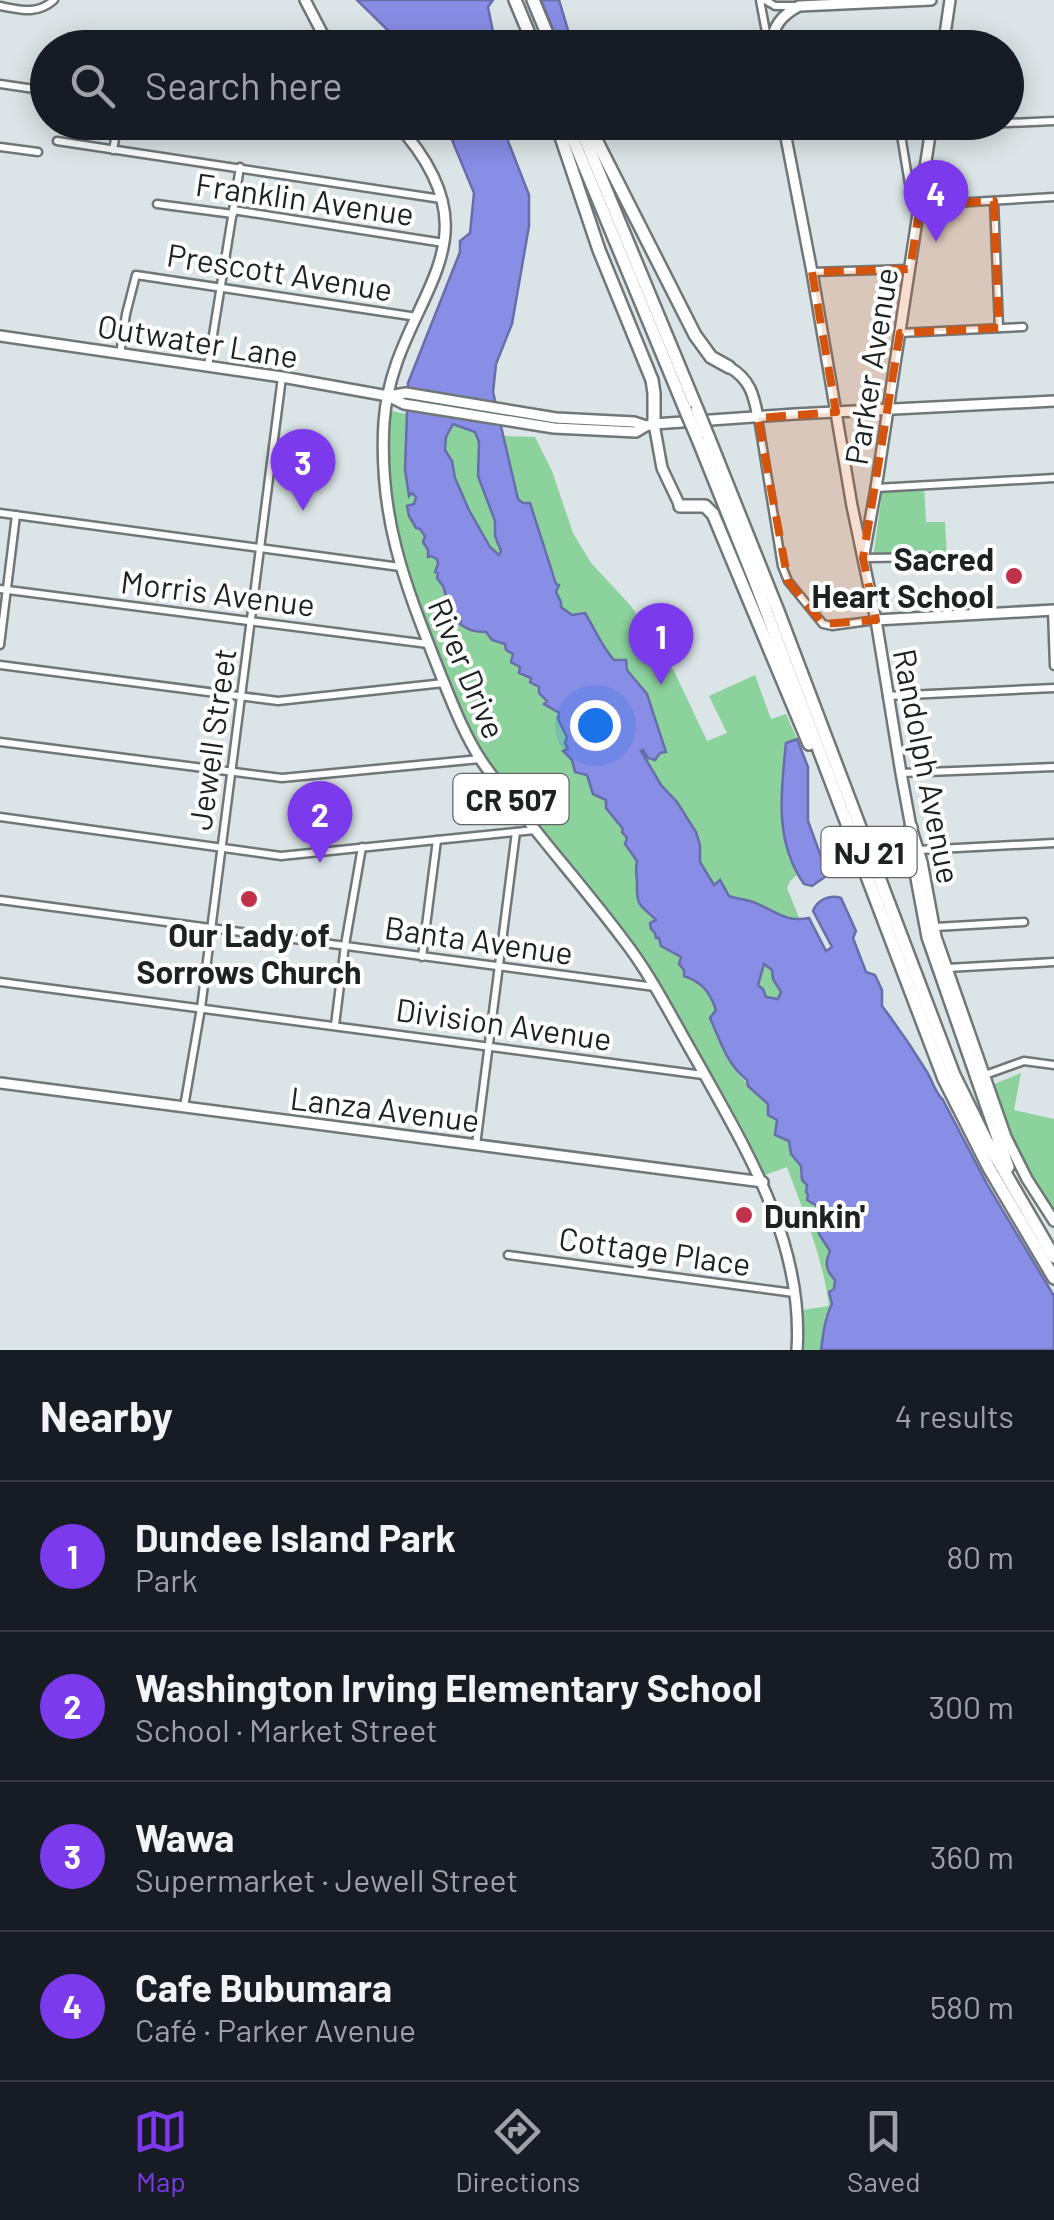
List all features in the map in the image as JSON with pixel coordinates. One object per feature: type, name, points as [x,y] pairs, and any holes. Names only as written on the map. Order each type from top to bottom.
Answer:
[{"type":"highway","points":[[513,0],[525,30]]},
{"type":"highway","points":[[530,0],[542,30]]},
{"type":"highway","points":[[562,140],[594,238],[652,380],[650,425]]},
{"type":"highway","name":"NJ 21","points":[[574,140],[691,409]]},
{"type":"highway","name":"NJ 21","points":[[585,140],[702,436],[764,575],[954,1074],[986,1140],[1054,1256]]},
{"type":"highway","points":[[596,140],[695,336],[711,356],[729,367]]},
{"type":"highway","name":"NJ 21","points":[[702,436],[954,1102],[988,1168],[1054,1278]]},
{"type":"highway","points":[[680,506],[699,504],[713,514],[842,826],[867,876]]},
{"type":"highway","points":[[911,827],[925,924],[936,964],[1002,1154],[1054,1256]]},
{"type":"street","points":[[0,6],[34,11],[54,0]]},
{"type":"street","points":[[305,0],[321,30]]},
{"type":"street","points":[[763,0],[775,6],[931,0]]},
{"type":"street","points":[[763,0],[767,30]]},
{"type":"street","points":[[946,30],[950,0]]},
{"type":"street","points":[[774,30],[784,14],[799,6]]},
{"type":"street","points":[[0,84],[30,88]]},
{"type":"street","points":[[1024,122],[1054,121]]},
{"type":"street","points":[[114,150],[115,140]]},
{"type":"street","name":"River Drive","points":[[409,140],[431,170],[442,199],[446,243],[395,370],[384,421],[385,482],[400,567],[444,683],[480,759],[621,936],[655,987],[763,1182],[789,1258],[797,1350]]},
{"type":"street","name":"Randolph Avenue","points":[[786,140],[876,620],[900,773],[934,926],[1012,1152],[1054,1222]]},
{"type":"street","points":[[902,140],[912,202],[920,205],[1054,197]]},
{"type":"street","name":"Parker Avenue","points":[[863,558],[929,140]]},
{"type":"street","points":[[57,141],[442,199]]},
{"type":"street","points":[[0,147],[38,152]]},
{"type":"street","points":[[208,366],[240,167]]},
{"type":"street","points":[[994,200],[999,328]]},
{"type":"street","name":"Franklin Avenue","points":[[157,204],[446,243]]},
{"type":"street","points":[[812,272],[910,269]]},
{"type":"street","name":"Prescott Avenue","points":[[120,354],[136,275],[417,317]]},
{"type":"street","points":[[900,333],[1022,326]]},
{"type":"street","name":"Outwater Lane","points":[[0,336],[282,377],[524,418],[554,428],[636,432],[650,425],[1054,401]]},
{"type":"street","points":[[729,367],[749,384],[782,566],[788,581],[823,624],[1053,610],[1054,666]]},
{"type":"street","name":"Jewell Street","points":[[184,1107],[222,847],[282,377]]},
{"type":"street","points":[[650,425],[662,468],[680,506]]},
{"type":"street","points":[[876,488],[1054,478]]},
{"type":"street","points":[[0,513],[400,567]]},
{"type":"street","points":[[0,645],[16,515]]},
{"type":"street","points":[[863,558],[948,556]]},
{"type":"street","name":"Morris Avenue","points":[[4,590],[430,644]]},
{"type":"street","points":[[0,665],[278,700],[444,683]]},
{"type":"street","points":[[886,696],[1054,688]]},
{"type":"street","points":[[0,742],[282,778],[480,759]]},
{"type":"street","points":[[900,773],[1054,766]]},
{"type":"street","points":[[0,818],[281,856],[535,830]]},
{"type":"street","points":[[476,1145],[516,832]]},
{"type":"street","points":[[422,957],[437,840]]},
{"type":"street","points":[[919,850],[1054,843]]},
{"type":"street","points":[[335,1026],[362,847]]},
{"type":"street","name":"Banta Avenue","points":[[0,900],[655,987]]},
{"type":"street","points":[[934,926],[1024,922]]},
{"type":"street","points":[[946,968],[1054,962]]},
{"type":"street","name":"Division Avenue","points":[[0,982],[704,1075]]},
{"type":"street","points":[[983,1075],[1024,1061],[1054,1066]]},
{"type":"street","name":"Lanza Avenue","points":[[0,1083],[763,1182]]},
{"type":"street","name":"Cottage Place","points":[[508,1255],[795,1294]]},
{"type":"highlighted area","points":[[994,201],[999,328],[900,333],[863,558],[876,620],[823,624],[788,581],[758,418],[836,412],[812,272],[910,269],[920,205]]},
{"type":"green space","points":[[386,410],[406,414],[408,494],[414,494],[416,501],[408,507],[425,534],[427,551],[437,559],[452,617],[505,644],[513,655],[511,660],[549,700],[561,722],[575,772],[587,775],[593,794],[606,800],[606,808],[624,829],[625,845],[637,861],[639,902],[656,920],[652,921],[651,929],[661,946],[682,957],[684,976],[702,984],[713,1001],[738,1074],[768,1104],[768,1115],[777,1120],[775,1134],[789,1141],[791,1154],[801,1166],[810,1201],[817,1206],[813,1213],[830,1251],[827,1257],[835,1280],[821,1350],[796,1350],[796,1311],[829,1306],[818,1253],[787,1167],[760,1177],[655,987],[480,759],[400,567],[385,489]]},
{"type":"green space","points":[[453,423],[474,432],[479,442],[478,476],[495,521],[499,555],[490,547],[454,478],[452,461],[445,450]]},
{"type":"green space","points":[[502,436],[535,437],[552,471],[573,533],[591,563],[631,606],[674,671],[707,741],[727,733],[709,696],[755,675],[771,719],[786,714],[797,739],[786,744],[788,857],[797,875],[787,888],[800,920],[784,918],[755,903],[728,896],[715,885],[700,861],[700,845],[677,802],[640,751],[649,758],[658,758],[658,754],[666,751],[647,694],[577,615],[561,607],[556,592],[559,585],[518,499]]},
{"type":"green space","points":[[924,485],[926,522],[945,522],[947,557],[873,558],[883,487]]},
{"type":"green space","points":[[763,963],[772,970],[781,992],[778,999],[766,997],[757,985]]},
{"type":"green space","points":[[1021,1073],[1014,1110],[1054,1119],[1054,1211],[1009,1137],[992,1085]]},
{"type":"water","points":[[357,0],[493,0],[488,7],[493,30],[388,30]]},
{"type":"water","points":[[541,0],[559,0],[568,30],[553,30]]},
{"type":"water","points":[[452,140],[508,140],[529,195],[529,226],[512,324],[496,364],[493,392],[518,499],[530,503],[559,585],[556,592],[561,607],[572,615],[585,613],[610,655],[614,660],[626,660],[627,670],[647,694],[666,752],[655,760],[641,751],[696,832],[700,862],[714,885],[720,880],[729,896],[786,917],[809,918],[826,951],[832,947],[813,911],[824,899],[841,898],[856,931],[853,938],[866,972],[875,975],[882,990],[882,1006],[927,1072],[988,1186],[1054,1296],[1054,1350],[821,1350],[832,1304],[829,1292],[834,1289],[835,1280],[827,1266],[830,1251],[812,1213],[817,1206],[807,1200],[807,1185],[802,1180],[801,1166],[791,1154],[789,1141],[775,1135],[777,1120],[768,1115],[768,1104],[748,1086],[725,1052],[710,1018],[716,1010],[708,993],[684,976],[679,964],[681,957],[661,946],[651,929],[650,923],[656,920],[638,898],[637,861],[625,844],[623,829],[606,808],[606,800],[593,794],[587,775],[575,772],[572,760],[563,751],[568,749],[567,737],[559,713],[544,704],[547,701],[539,687],[530,682],[531,678],[519,673],[520,667],[511,662],[513,654],[505,644],[452,617],[435,572],[437,559],[428,557],[425,536],[409,516],[407,506],[414,504],[416,497],[412,493],[409,496],[405,470],[408,383],[460,252],[460,241],[470,233],[474,193]],"holes":[[[453,424],[475,432],[479,442],[478,476],[495,521],[499,555],[490,547],[469,510],[445,450]],[[764,964],[772,970],[781,992],[778,999],[766,997],[758,985]]]},
{"type":"water","points":[[797,739],[808,767],[808,821],[827,873],[812,886],[804,884],[794,868],[782,816],[786,743]]},
{"type":"place","name":"Cafe Bubumara","points":[[936,242]]},
{"type":"place","name":"Wawa","points":[[303,511]]},
{"type":"place","name":"Sacred Heart School","points":[[1014,576]]},
{"type":"place","name":"Dundee Island Park","points":[[661,685]]},
{"type":"place","name":"Washington Irving Elementary School","points":[[320,863]]},
{"type":"place","name":"Our Lady of Sorrows Church","points":[[249,899]]},
{"type":"place","name":"Dunkin'","points":[[744,1215]]}]
